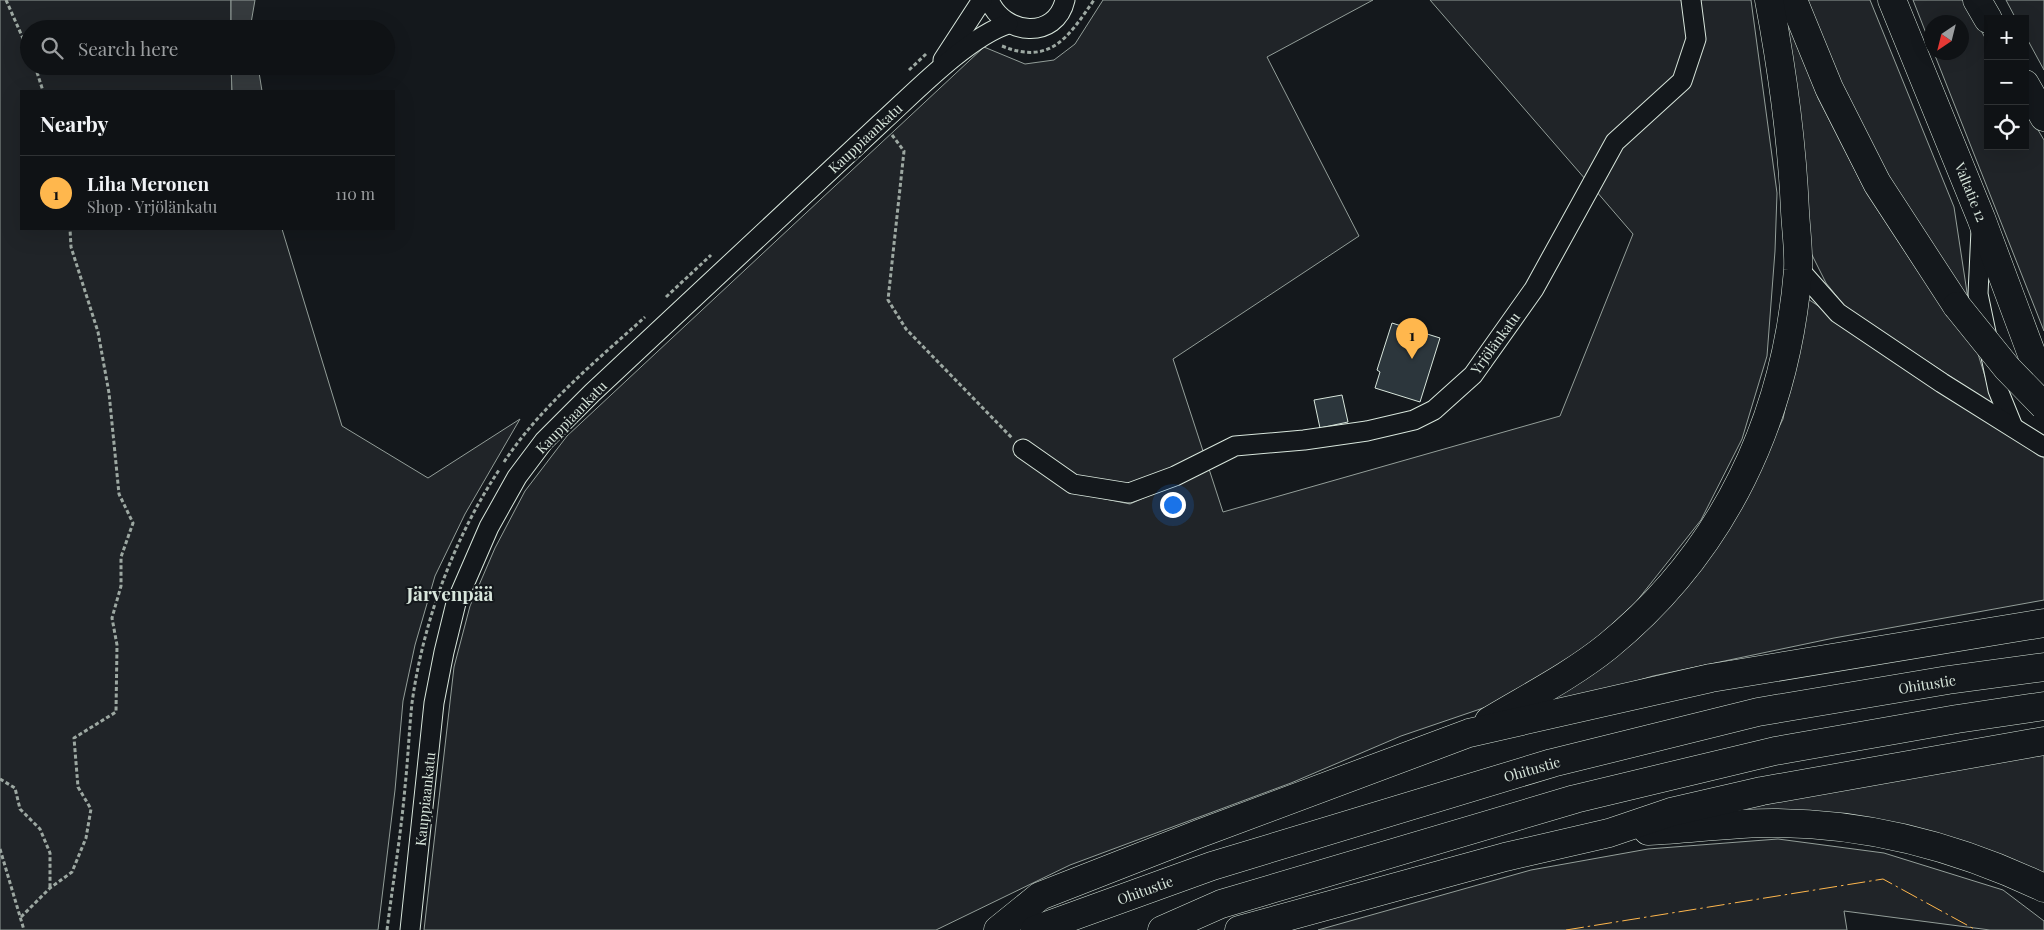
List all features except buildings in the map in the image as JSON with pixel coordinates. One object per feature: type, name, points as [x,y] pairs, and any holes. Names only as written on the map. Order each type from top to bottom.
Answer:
[{"type":"highway","points":[[1469,733],[1566,675],[1607,647],[1650,608],[1692,561],[1726,510],[1754,455],[1774,398],[1790,338],[1798,268],[1794,174],[1769,0]]},
{"type":"highway","points":[[1793,0],[1829,88],[1877,182],[1957,306],[2007,368],[2044,406]]},
{"type":"highway","name":"Valtatie 12","points":[[1892,0],[1981,218],[2044,387]]},
{"type":"highway","points":[[1978,0],[1986,15]]},
{"type":"highway","points":[[2029,91],[2044,117]]},
{"type":"highway","points":[[998,930],[1040,896],[1200,832],[1469,733],[1711,678],[2044,623]]},
{"type":"highway","name":"Ohitustie","points":[[1035,930],[1212,866],[1552,763],[1758,712],[2044,666]]},
{"type":"highway","points":[[1162,930],[1221,904],[1575,799],[1775,751],[1957,719],[2044,706]]},
{"type":"highway","points":[[1238,930],[1505,857],[1610,833],[1671,812],[1762,791],[2044,741]]},
{"type":"highway","points":[[1610,833],[1774,823],[1852,830],[1896,836],[1988,862],[2044,888]]},
{"type":"street","name":"Kauppiaankatu","points":[[929,80],[982,0]]},
{"type":"street","points":[[989,0],[993,10],[1008,24],[1021,29],[1034,29],[1047,24],[1057,15],[1065,1]]},
{"type":"street","name":"Yrjölänkatu","points":[[1023,449],[1073,484],[1129,493],[1176,476],[1235,446],[1304,440],[1367,431],[1414,420],[1434,410],[1473,374],[1534,288],[1615,142],[1682,81],[1696,39],[1691,0]]},
{"type":"street","name":"Kauppiaankatu","points":[[410,930],[434,703],[446,644],[456,603],[476,557],[517,477],[544,441],[592,393],[882,122],[984,35],[1008,24]]},
{"type":"street","points":[[1981,218],[1978,294],[1998,390],[2013,427]]},
{"type":"street","points":[[1798,268],[1838,313],[2044,447]]},
{"type":"path","points":[[6,0],[20,32]]},
{"type":"path","points":[[906,74],[932,47]]},
{"type":"path","points":[[38,75],[43,90]]},
{"type":"path","points":[[882,122],[904,151],[888,300],[906,329],[1023,449]]},
{"type":"path","points":[[21,917],[50,888],[72,872],[86,838],[92,809],[78,788],[74,738],[116,712],[117,645],[112,618],[121,586],[121,557],[133,523],[119,494],[110,393],[98,332],[71,247],[70,230]]},
{"type":"path","points":[[660,303],[713,254]]},
{"type":"path","points":[[387,930],[405,787],[412,702],[434,605],[450,564],[483,494],[518,441],[580,376],[646,316]]},
{"type":"path","points":[[0,779],[15,788],[20,809],[40,829],[50,853],[50,888]]},
{"type":"path","points":[[0,849],[24,930]]},
{"type":"shaded area","points":[[0,0],[231,0],[231,20],[20,20],[20,75],[231,75],[232,90],[20,90],[20,230],[282,230],[342,426],[428,478],[520,419],[465,514],[435,576],[415,645],[403,701],[395,790],[378,930],[0,930]]},
{"type":"shaded area","points":[[231,0],[255,0],[252,20],[231,20]]},
{"type":"shaded area","points":[[1103,0],[1373,0],[1267,57],[1359,236],[1173,359],[1204,454],[1130,487],[1075,478],[1027,443],[1014,450],[1070,492],[1130,504],[1209,469],[1223,512],[1560,416],[1633,234],[1596,191],[1621,144],[1688,86],[1699,0],[1751,0],[1777,193],[1775,251],[1767,356],[1742,439],[1701,520],[1636,602],[1585,649],[1492,705],[1401,736],[1291,783],[1070,865],[936,930],[424,930],[454,667],[470,606],[495,548],[525,491],[567,436],[984,47],[1025,64],[1054,60],[1075,44]]},
{"type":"shaded area","points":[[1430,0],[1682,0],[1689,39],[1674,76],[1586,180]]},
{"type":"shaded area","points":[[1782,0],[1818,98],[1867,194],[1917,270],[1978,354],[1994,405],[1847,309],[1826,283],[1810,251]]},
{"type":"shaded area","points":[[1804,0],[1870,0],[1954,207],[1968,299],[1909,213],[1824,56]]},
{"type":"shaded area","points":[[1913,0],[1964,0],[1984,36],[1984,150],[2029,150],[2029,115],[2044,140],[2044,331],[1937,60],[1969,60],[1969,15],[1924,15],[1924,28]]},
{"type":"shaded area","points":[[2006,0],[2044,0],[2044,70],[2029,42],[2029,15],[2014,15]]},
{"type":"shaded area","points":[[231,75],[259,75],[262,90],[232,90]]},
{"type":"shaded area","points":[[1808,299],[2044,458],[2044,600],[1834,638],[1653,676],[1527,713],[1735,516],[1783,419]]},
{"type":"shaded area","points":[[2044,755],[2044,880],[2021,868],[1702,817],[1911,775]]},
{"type":"shaded area","points":[[1778,839],[1884,853],[2003,890],[2044,921],[2044,930],[1990,930],[1844,911],[1847,930],[1318,930],[1531,870],[1648,849]]},
{"type":"power","points":[[1566,930],[1883,879],[1976,930]]},
{"type":"place","name":"Liha Meronen","points":[[1412,359]]},
{"type":"district","name":"Järvenpää","points":[[450,593]]}]
